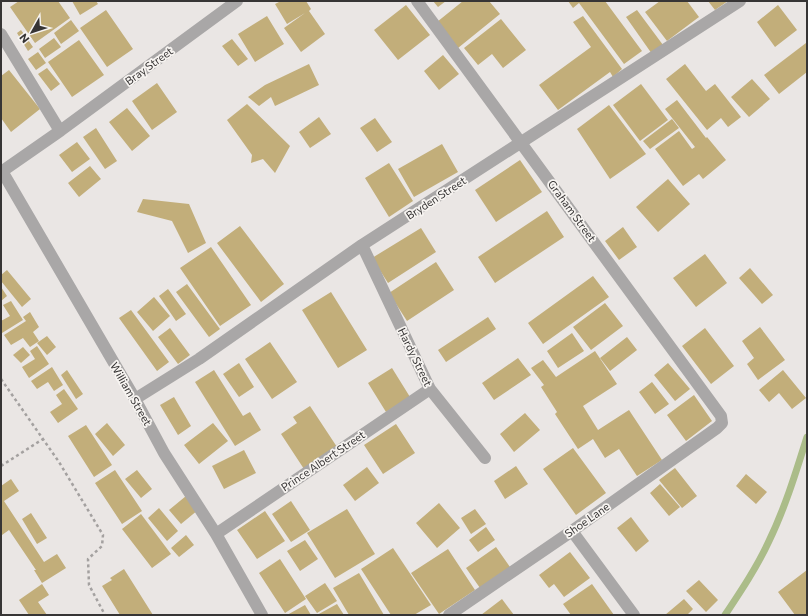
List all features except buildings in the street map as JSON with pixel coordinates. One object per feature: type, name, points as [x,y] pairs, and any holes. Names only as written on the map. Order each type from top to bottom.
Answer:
[{"type":"street","name":"Bray Street","points":[[1,172],[60,131],[237,1]]},
{"type":"street","name":"Graham Street","points":[[417,1],[721,416],[722,423]]},
{"type":"street","name":"Bryden Street","points":[[135,399],[199,359],[362,246],[740,1]]},
{"type":"street","points":[[1,34],[60,131]]},
{"type":"street","name":"William Street","points":[[1,172],[135,399],[164,453],[216,534],[262,615]]},
{"type":"street","name":"Hardy Street","points":[[362,246],[430,389],[485,458]]},
{"type":"street","name":"Prince Albert Street","points":[[216,534],[430,389]]},
{"type":"street","name":"Shoe Lane","points":[[450,615],[572,531],[722,423]]},
{"type":"street","points":[[572,531],[634,615]]},
{"type":"path","points":[[1,379],[43,439],[103,535],[102,546],[88,560],[89,585],[106,615]]},
{"type":"path","points":[[1,466],[43,439]]},
{"type":"waterway","points":[[725,615],[754,570],[775,528],[790,490],[807,437]]}]
